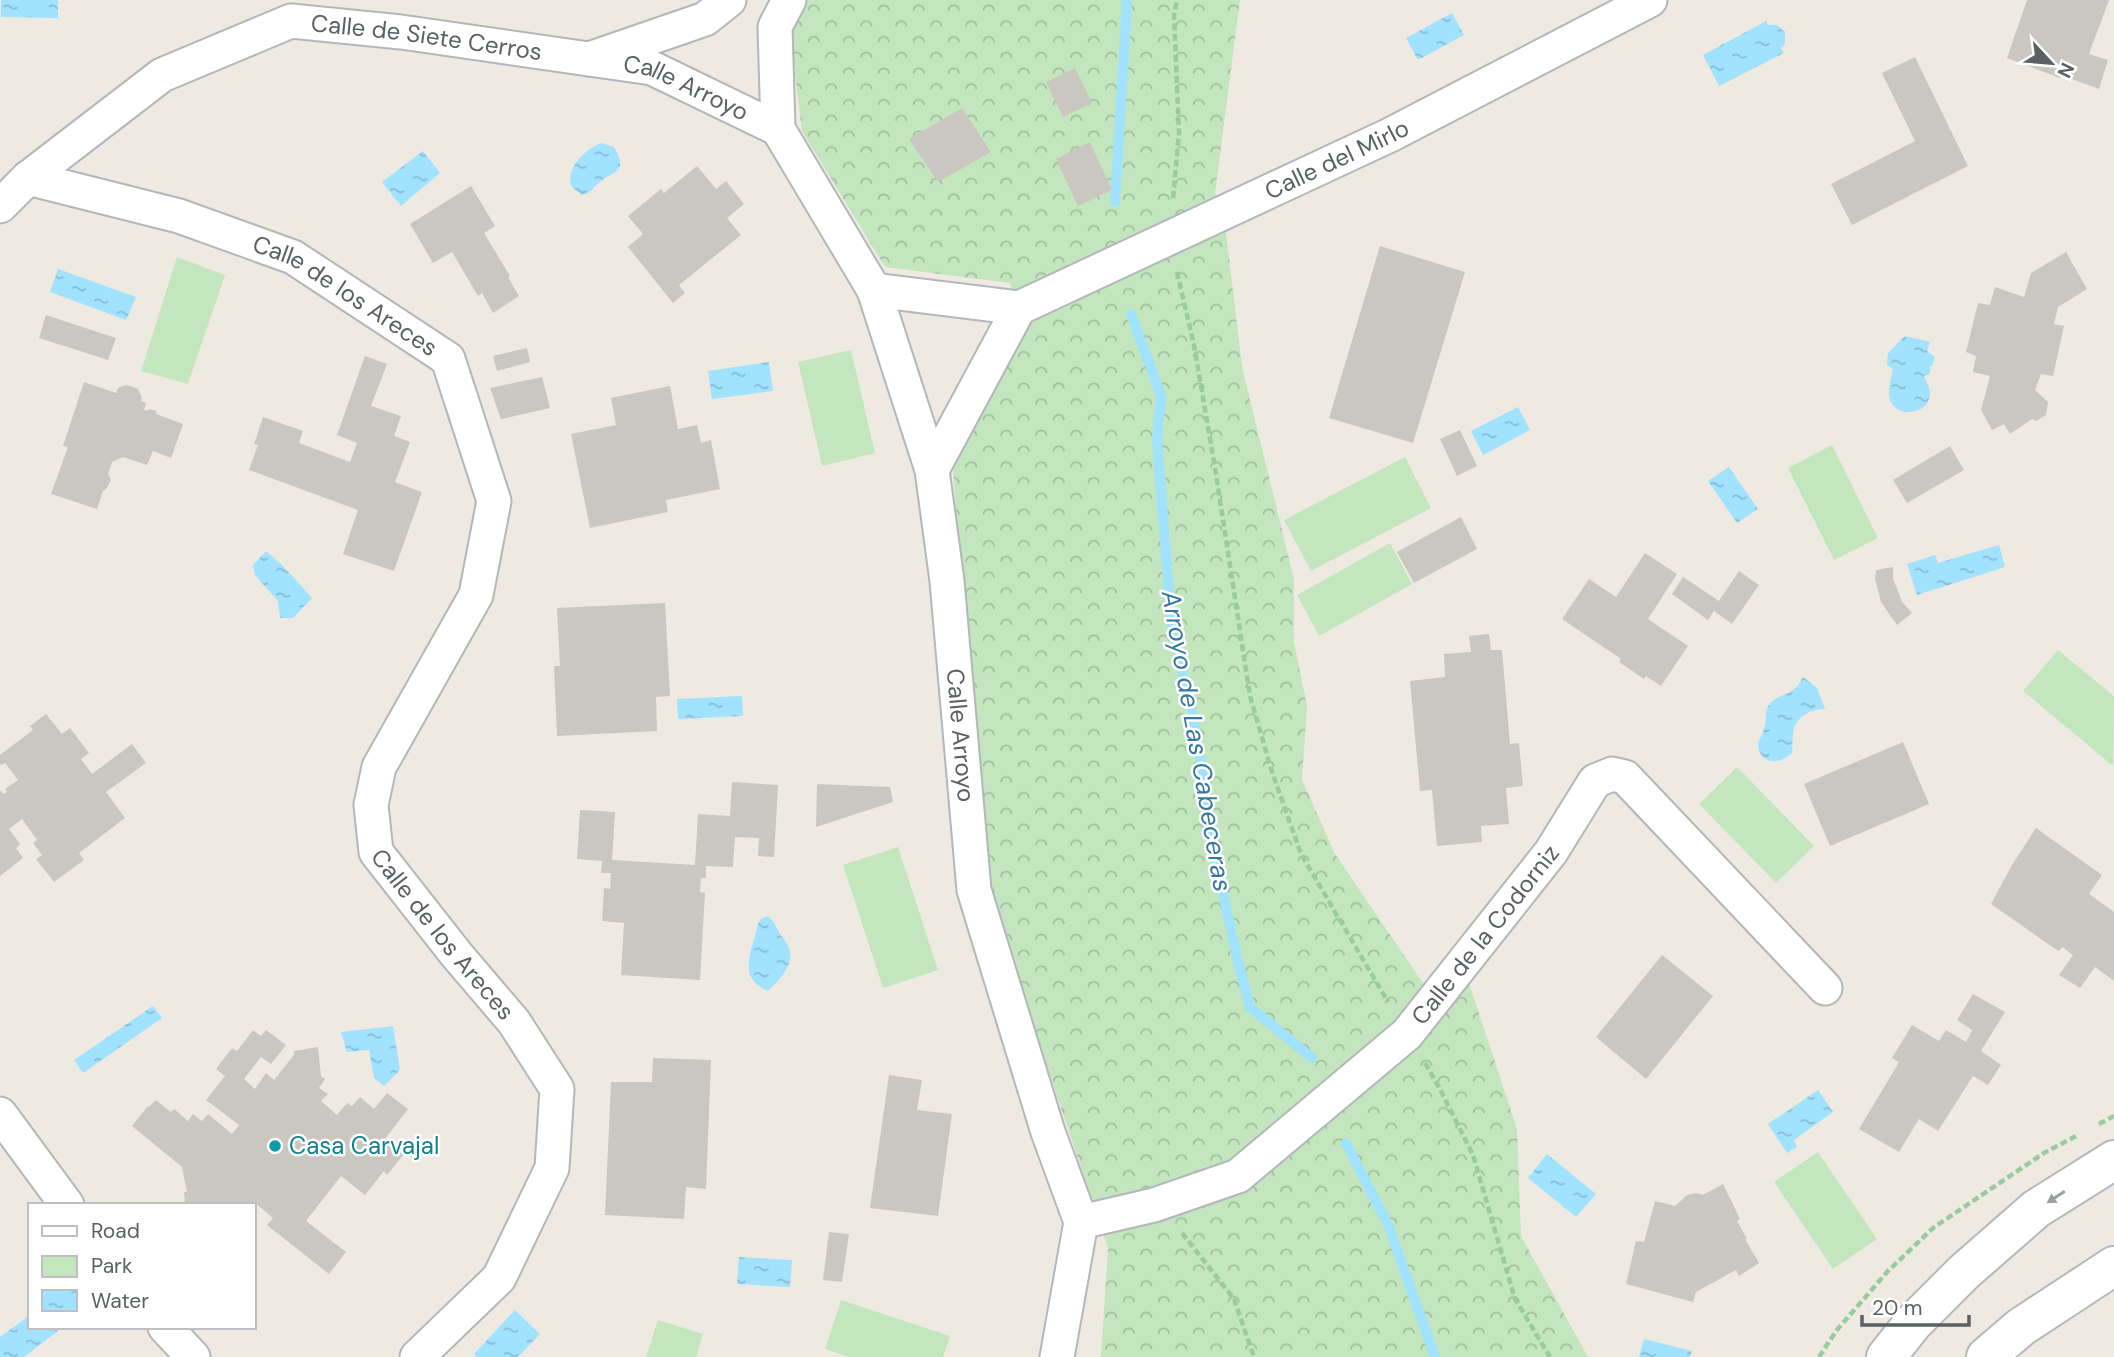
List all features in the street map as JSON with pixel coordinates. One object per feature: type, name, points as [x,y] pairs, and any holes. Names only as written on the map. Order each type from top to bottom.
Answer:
[{"type":"street","name":"Calle de Siete Cerros","points":[[0,206],[28,178],[162,75],[291,21],[401,32],[589,59],[705,19],[729,0]]},
{"type":"street","name":"Calle Arroyo","points":[[789,0],[775,27],[778,129],[874,290],[932,470],[947,580],[974,890],[1048,1132],[1081,1222]]},
{"type":"street","name":"Calle del Mirlo","points":[[1019,308],[1390,135],[1650,0]]},
{"type":"street","name":"Calle Arroyo","points":[[589,59],[652,68],[778,129]]},
{"type":"street","name":"Calle de los Areces","points":[[28,178],[178,216],[293,257],[448,359],[494,501],[476,595],[380,767],[371,805],[376,852],[456,954],[514,1022],[557,1089],[552,1168],[499,1278],[417,1357]]},
{"type":"street","points":[[874,290],[1019,308],[932,470]]},
{"type":"street","name":"Calle de la Codorniz","points":[[1081,1222],[1163,1202],[1238,1176],[1407,1034],[1551,852],[1595,780],[1612,774],[1625,777],[1825,988]]},
{"type":"street","points":[[0,1114],[66,1203]]},
{"type":"street","points":[[1886,1357],[1913,1323],[1964,1272],[2036,1209],[2114,1160]]},
{"type":"street","points":[[1057,1357],[1081,1222]]},
{"type":"street","points":[[1986,1357],[2021,1327],[2114,1266]]},
{"type":"street","points":[[167,1329],[193,1357]]},
{"type":"path","points":[[1177,0],[1174,15],[1179,133],[1169,238],[1194,345],[1250,696],[1272,772],[1301,853],[1439,1087],[1473,1155],[1515,1299],[1550,1357]]},
{"type":"path","points":[[2090,1129],[2114,1116]]},
{"type":"path","points":[[1819,1357],[1836,1331],[1888,1271],[1933,1228],[2044,1153],[2078,1135]]},
{"type":"path","points":[[1163,1202],[1186,1239],[1234,1299],[1254,1357]]},
{"type":"green space","points":[[802,0],[1240,0],[1215,193],[1226,232],[1242,367],[1294,579],[1294,642],[1307,706],[1302,780],[1335,854],[1425,986],[1469,983],[1517,1129],[1521,1236],[1588,1357],[1101,1357],[1108,1248],[986,884],[953,471],[1023,327],[1010,283],[885,267],[802,131],[789,25]]},
{"type":"green space","points":[[177,257],[225,275],[188,384],[141,371]]},
{"type":"green space","points":[[851,350],[875,453],[822,466],[798,362]]},
{"type":"green space","points":[[1832,445],[1878,538],[1834,560],[1788,468]]},
{"type":"green space","points":[[1405,457],[1431,508],[1311,571],[1284,520]]},
{"type":"green space","points":[[1390,543],[1412,584],[1319,636],[1297,595]]},
{"type":"green space","points":[[2058,650],[2114,696],[2113,766],[2023,691]]},
{"type":"green space","points":[[1737,767],[1814,846],[1776,883],[1699,804]]},
{"type":"green space","points":[[898,847],[938,970],[883,988],[843,865]]},
{"type":"green space","points":[[1818,1152],[1877,1239],[1833,1269],[1774,1182]]},
{"type":"green space","points":[[841,1300],[950,1336],[943,1357],[849,1357],[825,1349]]},
{"type":"green space","points":[[658,1320],[703,1334],[696,1357],[646,1357]]},
{"type":"water","points":[[1,0],[58,0],[58,18],[1,17]]},
{"type":"water","points":[[1452,13],[1464,35],[1418,60],[1406,38]]},
{"type":"water","points":[[1766,21],[1768,25],[1777,25],[1785,32],[1785,44],[1781,48],[1784,53],[1719,86],[1703,55]]},
{"type":"water","points":[[601,143],[614,147],[620,166],[582,195],[572,187],[570,180],[573,167],[583,155]]},
{"type":"water","points":[[423,151],[440,173],[401,206],[382,182]]},
{"type":"water","points":[[58,269],[136,297],[126,320],[50,292]]},
{"type":"water","points":[[1905,336],[1930,342],[1927,351],[1935,357],[1929,367],[1929,374],[1924,376],[1930,391],[1928,401],[1917,411],[1909,412],[1895,407],[1890,401],[1889,389],[1893,369],[1887,365],[1888,353]]},
{"type":"water","points":[[769,362],[773,391],[712,399],[708,371]]},
{"type":"water","points":[[1518,407],[1530,430],[1483,455],[1471,431]]},
{"type":"water","points":[[1729,467],[1758,509],[1737,523],[1708,481]]},
{"type":"water","points":[[1999,545],[2005,567],[1917,595],[1907,564],[1935,555],[1938,563]]},
{"type":"water","points":[[266,551],[312,598],[293,618],[280,618],[278,601],[255,575],[253,565]]},
{"type":"water","points":[[1803,677],[1817,688],[1825,709],[1813,711],[1799,719],[1794,729],[1792,753],[1788,757],[1777,761],[1767,760],[1758,746],[1767,709],[1775,699],[1795,689]]},
{"type":"water","points":[[742,696],[743,716],[678,719],[677,699]]},
{"type":"water","points":[[768,916],[788,944],[790,960],[785,972],[768,991],[752,978],[749,962],[758,924]]},
{"type":"water","points":[[153,1006],[162,1018],[83,1073],[74,1060]]},
{"type":"water","points":[[393,1026],[400,1070],[384,1086],[374,1078],[369,1050],[347,1052],[341,1032]]},
{"type":"water","points":[[1818,1090],[1833,1112],[1794,1140],[1797,1147],[1787,1153],[1768,1124]]},
{"type":"water","points":[[1547,1154],[1596,1194],[1576,1217],[1528,1178]]},
{"type":"water","points":[[739,1257],[792,1260],[790,1287],[737,1284]]},
{"type":"water","points":[[515,1310],[540,1334],[518,1357],[477,1357],[474,1354]]},
{"type":"water","points":[[28,1316],[28,1329],[58,1331],[24,1357],[0,1357],[0,1337]]},
{"type":"water","points":[[1644,1339],[1692,1351],[1690,1357],[1639,1357]]},
{"type":"building","points":[[2027,0],[2109,0],[2089,54],[2108,60],[2099,89],[2007,58]]},
{"type":"building","points":[[1915,57],[1968,166],[1852,225],[1831,184],[1915,141],[1882,73]]},
{"type":"building","points":[[1075,68],[1092,103],[1063,117],[1046,82]]},
{"type":"building","points":[[962,108],[991,152],[938,182],[909,139]]},
{"type":"building","points":[[1090,142],[1112,190],[1078,206],[1056,159]]},
{"type":"building","points":[[697,166],[716,189],[726,181],[744,204],[727,218],[741,235],[679,285],[685,293],[673,303],[628,247],[643,234],[628,216],[661,189],[664,193]]},
{"type":"building","points":[[471,186],[495,226],[484,233],[519,296],[493,313],[482,293],[478,296],[452,252],[433,263],[410,224]]},
{"type":"building","points":[[1380,246],[1465,272],[1413,443],[1329,418]]},
{"type":"building","points":[[2066,252],[2087,289],[2058,307],[2054,324],[2064,326],[2053,376],[2041,374],[2035,390],[2048,402],[2046,415],[2036,421],[2032,419],[2010,434],[2004,424],[1992,430],[1981,410],[1990,376],[1973,372],[1976,356],[1966,352],[1978,303],[1990,305],[1995,287],[2024,297],[2031,273]]},
{"type":"building","points":[[46,315],[116,338],[108,360],[39,338]]},
{"type":"building","points":[[527,348],[530,362],[497,371],[493,356]]},
{"type":"building","points":[[365,356],[387,364],[371,406],[401,416],[394,436],[410,442],[395,482],[422,492],[394,571],[343,554],[358,510],[249,470],[258,445],[254,444],[263,417],[303,431],[299,443],[350,462],[357,443],[337,435]]},
{"type":"building","points":[[542,377],[550,408],[501,419],[490,388]]},
{"type":"building","points":[[84,382],[116,393],[118,388],[126,385],[138,389],[141,401],[146,403],[144,410],[157,411],[156,414],[183,424],[171,458],[153,451],[147,465],[123,457],[112,462],[108,474],[111,480],[103,491],[97,509],[51,494],[68,447],[63,446]]},
{"type":"building","points":[[670,386],[678,429],[697,425],[701,443],[711,440],[720,489],[666,500],[668,512],[590,528],[571,434],[616,425],[611,398]]},
{"type":"building","points":[[1460,430],[1477,466],[1457,476],[1440,439]]},
{"type":"building","points":[[1950,446],[1964,470],[1907,503],[1893,480]]},
{"type":"building","points":[[1461,517],[1477,549],[1414,583],[1397,552]]},
{"type":"building","points":[[1645,553],[1677,574],[1648,619],[1688,646],[1661,686],[1646,676],[1644,679],[1619,662],[1621,659],[1562,619],[1589,579],[1616,597]]},
{"type":"building","points":[[1893,567],[1893,579],[1902,602],[1912,613],[1897,625],[1881,602],[1875,579],[1876,570]]},
{"type":"building","points":[[1739,571],[1759,585],[1732,624],[1714,611],[1708,620],[1672,594],[1683,577],[1719,601]]},
{"type":"building","points":[[665,603],[670,696],[656,697],[657,731],[557,736],[554,666],[560,666],[557,608]]},
{"type":"building","points":[[1489,634],[1491,650],[1502,650],[1510,744],[1519,743],[1523,786],[1506,788],[1509,824],[1481,826],[1482,842],[1437,846],[1432,790],[1420,791],[1410,681],[1445,677],[1444,654],[1471,652],[1469,636]]},
{"type":"building","points":[[46,714],[62,734],[70,728],[89,753],[81,759],[92,774],[132,744],[146,763],[106,792],[125,818],[79,853],[84,860],[54,882],[36,859],[42,855],[33,843],[37,840],[22,819],[9,829],[20,844],[16,848],[23,858],[0,876],[0,790],[3,794],[7,792],[5,789],[18,780],[5,763],[0,764],[0,755],[33,730],[30,726]]},
{"type":"building","points":[[1903,742],[1929,804],[1830,846],[1804,784]]},
{"type":"building","points":[[732,782],[778,785],[774,857],[758,856],[759,838],[735,837],[733,867],[706,866],[706,878],[701,878],[700,892],[705,893],[700,980],[621,975],[624,923],[602,921],[604,888],[610,889],[611,873],[601,873],[602,861],[577,859],[580,810],[615,812],[612,860],[695,865],[698,814],[730,816]]},
{"type":"building","points":[[817,784],[890,787],[893,802],[816,827]]},
{"type":"building","points":[[2036,828],[2102,875],[2089,894],[2114,912],[2114,981],[2095,967],[2080,988],[2059,975],[2073,955],[2062,947],[2059,951],[1991,904]]},
{"type":"building","points":[[1662,955],[1713,996],[1646,1079],[1596,1037]]},
{"type":"building","points":[[1973,994],[2005,1012],[1981,1051],[2001,1065],[1988,1085],[1973,1076],[1938,1131],[1919,1119],[1899,1152],[1859,1129],[1899,1062],[1892,1058],[1912,1025],[1939,1041],[1946,1030],[1966,1042],[1972,1030],[1957,1020]]},
{"type":"building","name":"Casa Carvajal","points":[[253,1030],[261,1036],[266,1030],[286,1045],[271,1064],[261,1057],[244,1079],[255,1089],[266,1073],[274,1080],[294,1055],[294,1051],[318,1047],[321,1076],[325,1079],[319,1088],[328,1094],[321,1101],[337,1115],[347,1103],[352,1106],[360,1097],[374,1109],[387,1093],[408,1109],[385,1139],[404,1154],[387,1175],[384,1171],[365,1195],[341,1176],[306,1221],[346,1252],[329,1274],[267,1225],[273,1218],[254,1202],[185,1203],[184,1192],[187,1192],[182,1167],[132,1126],[156,1100],[171,1112],[174,1109],[188,1121],[193,1114],[202,1121],[208,1114],[232,1134],[239,1125],[206,1100],[225,1076],[216,1069],[232,1048],[237,1051]]},
{"type":"building","points":[[653,1058],[711,1060],[706,1189],[686,1187],[684,1219],[605,1215],[611,1082],[652,1082]]},
{"type":"building","points":[[889,1075],[922,1080],[917,1110],[952,1114],[938,1216],[870,1208]]},
{"type":"building","points":[[1723,1184],[1740,1219],[1737,1221],[1745,1239],[1759,1263],[1739,1276],[1736,1270],[1696,1292],[1693,1302],[1626,1284],[1636,1241],[1644,1242],[1655,1201],[1675,1206],[1687,1195],[1703,1195]]},
{"type":"building","points":[[829,1232],[849,1234],[842,1282],[823,1280]]},
{"type":"waterway","name":"Arroyo de Las Cabeceras","points":[[1115,202],[1127,0]]},
{"type":"waterway","name":"Arroyo de Las Cabeceras","points":[[1131,314],[1161,396],[1157,440],[1171,619],[1194,723],[1222,889],[1237,958],[1250,1007],[1312,1058]]},
{"type":"waterway","name":"Arroyo de Las Cabeceras","points":[[1346,1143],[1389,1227],[1435,1357]]},
{"type":"place","name":"Casa Carvajal","points":[[275,1146]]}]
